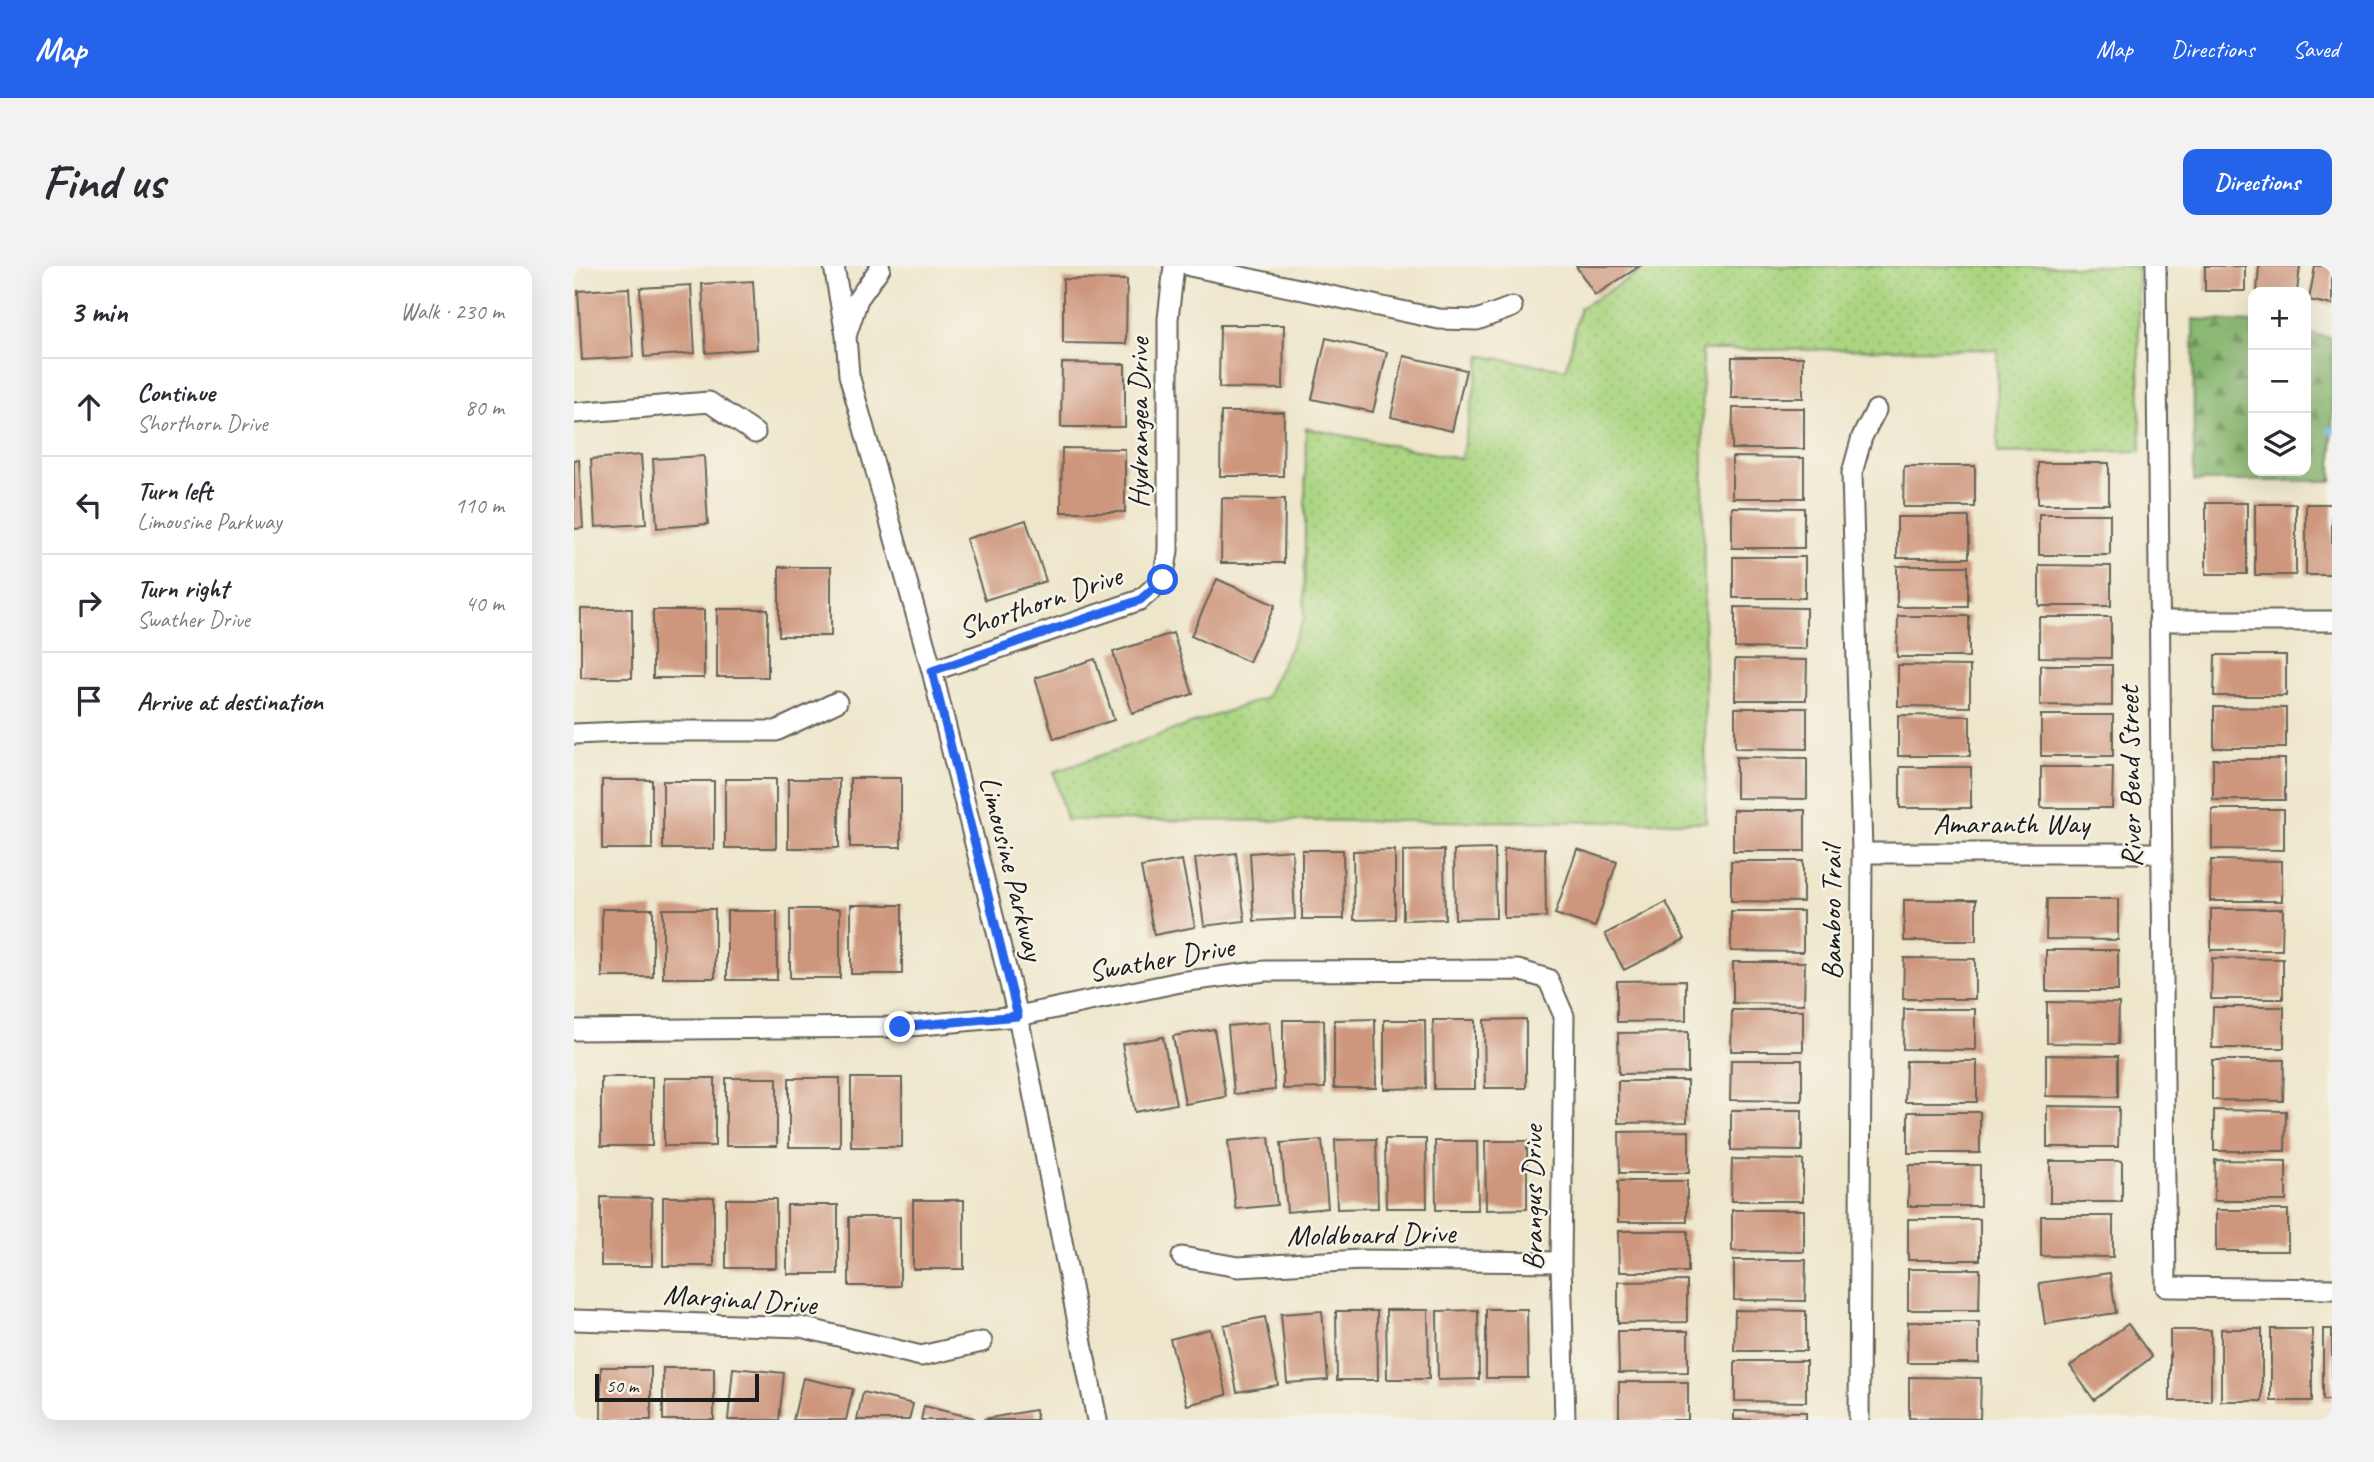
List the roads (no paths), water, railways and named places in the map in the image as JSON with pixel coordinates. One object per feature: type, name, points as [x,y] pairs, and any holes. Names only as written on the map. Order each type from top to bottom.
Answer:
[{"type":"street","name":"Limousine Parkway","points":[[834,266],[846,336],[849,375],[932,671],[1018,1016],[1097,1420]]},
{"type":"street","name":"Hydrangea Drive","points":[[1163,580],[1168,551],[1168,319],[1174,266]]},
{"type":"street","points":[[1189,266],[1439,319],[1477,320],[1512,307]]},
{"type":"street","name":"River Bend Street","points":[[2156,266],[2166,1287],[2332,1289]]},
{"type":"street","name":"Limousine Parkway","points":[[846,336],[858,299],[876,267]]},
{"type":"street","points":[[574,413],[709,402],[755,433]]},
{"type":"street","name":"Bamboo Trail","points":[[1859,1420],[1861,853],[1852,473],[1863,437],[1876,410]]},
{"type":"street","name":"Shorthorn Drive","points":[[932,671],[1140,600],[1163,580]]},
{"type":"street","points":[[2159,621],[2332,621]]},
{"type":"street","points":[[574,734],[776,731],[837,702]]},
{"type":"street","name":"Amaranth Way","points":[[1861,853],[2161,853]]},
{"type":"street","name":"Swather Drive","points":[[574,1030],[900,1027],[1018,1016],[1180,982],[1265,971],[1518,970],[1548,979]]},
{"type":"street","name":"Brangus Drive","points":[[1548,979],[1564,1016],[1561,1262],[1564,1420]]},
{"type":"street","name":"Moldboard Drive","points":[[1182,1258],[1238,1267],[1361,1260],[1561,1262]]},
{"type":"street","name":"Marginal Drive","points":[[574,1320],[801,1327],[921,1356],[982,1342]]}]
